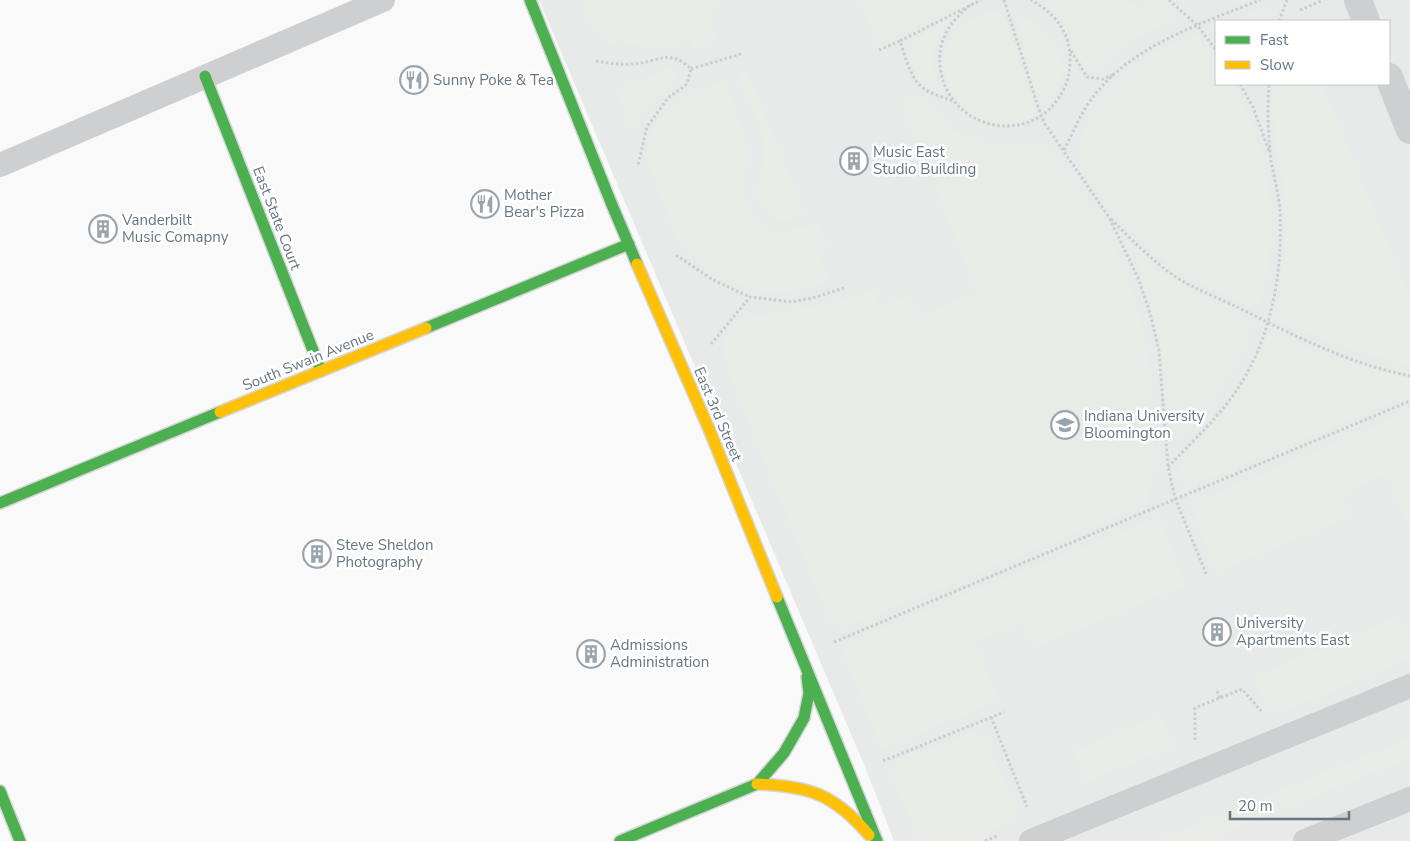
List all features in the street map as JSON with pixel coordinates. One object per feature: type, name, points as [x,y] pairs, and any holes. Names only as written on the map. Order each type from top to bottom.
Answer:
[{"type":"main road","name":"East 3rd Street","points":[[530,0],[628,244],[709,428],[877,841]]},
{"type":"main road","name":"East State Court","points":[[205,76],[321,371]]},
{"type":"main road","name":"South Swain Avenue","points":[[0,503],[628,244]]},
{"type":"main road","points":[[620,841],[757,784],[784,753],[804,718],[809,694],[805,664]]},
{"type":"main road","points":[[757,784],[794,787],[816,792],[849,813],[857,820],[873,841]]},
{"type":"main road","points":[[0,792],[20,841]]},
{"type":"street","points":[[1358,0],[1366,20]]},
{"type":"street","points":[[1390,80],[1410,130]]},
{"type":"lane","points":[[0,164],[383,0]]},
{"type":"lane","points":[[1035,839],[1410,686]]},
{"type":"lane","points":[[1305,841],[1410,799]]},
{"type":"path","points":[[879,50],[981,0]]},
{"type":"path","points":[[1004,0],[1041,116],[1109,217],[1138,278],[1150,313],[1159,351],[1168,467],[1175,498],[1207,576]]},
{"type":"path","points":[[970,5],[954,20],[943,38],[939,60],[943,81],[953,101],[969,116],[989,125],[1010,126],[1031,122],[1049,110],[1063,93],[1070,73],[1070,51],[1064,30],[1051,13],[1032,0]]},
{"type":"path","points":[[1169,0],[1197,25],[1215,49]]},
{"type":"path","points":[[1064,150],[1093,97],[1115,74],[1151,47],[1197,25],[1260,0]]},
{"type":"path","points":[[1279,20],[1287,0]]},
{"type":"path","points":[[1300,10],[1323,0]]},
{"type":"path","points":[[900,41],[912,73],[924,90],[953,101]]},
{"type":"path","points":[[1070,51],[1087,77],[1102,79],[1115,74]]},
{"type":"path","points":[[690,69],[742,54]]},
{"type":"path","points":[[596,62],[633,64],[670,56],[681,60],[690,69]]},
{"type":"path","points":[[638,165],[647,127],[668,98],[687,84],[690,69]]},
{"type":"path","points":[[1241,85],[1253,107],[1271,157]]},
{"type":"path","points":[[1168,467],[1225,406],[1248,372],[1268,323],[1279,271],[1280,211],[1271,157],[1269,85]]},
{"type":"path","points":[[1109,217],[1149,256],[1179,279],[1268,323],[1340,355],[1410,376]]},
{"type":"path","points":[[676,255],[713,280],[750,297],[793,302],[844,288]]},
{"type":"path","points":[[710,345],[750,297]]},
{"type":"path","points":[[830,644],[1410,401]]},
{"type":"path","points":[[1195,774],[1195,708],[1242,689],[1285,737]]},
{"type":"path","points":[[1217,691],[1220,698]]},
{"type":"path","points":[[877,763],[1004,712]]},
{"type":"path","points":[[991,717],[1035,839]]},
{"type":"shaded area","name":"Indiana University Bloomington","points":[[539,0],[1410,0],[1410,841],[894,841],[865,767]]},
{"type":"shaded area","points":[[578,0],[720,0],[721,4],[706,11],[717,39],[693,49],[687,36],[671,45],[662,47],[634,46],[617,39],[612,46],[597,32],[587,15],[583,2],[579,3]]},
{"type":"shaded area","points":[[869,0],[976,0],[877,45],[860,3]]},
{"type":"shaded area","points":[[1034,0],[1126,0],[1140,9],[1146,0],[1164,0],[1174,9],[1176,14],[1174,18],[1116,51],[1097,69],[1089,71],[1079,63],[1069,33],[1060,18]]},
{"type":"shaded area","points":[[1266,8],[1273,11],[1272,20],[1234,20]]},
{"type":"shaded area","points":[[1003,10],[1036,117],[1006,124],[981,120],[963,109],[949,89],[945,66],[949,43],[955,32],[963,24],[977,16]]},
{"type":"shaded area","points":[[1017,15],[1028,19],[1047,34],[1059,53],[1062,75],[1058,90],[1045,111],[1027,61]]},
{"type":"shaded area","points":[[941,26],[942,31],[933,53],[933,66],[939,88],[935,91],[928,88],[918,78],[914,72],[910,57],[914,43],[919,37]]},
{"type":"shaded area","points":[[1200,35],[1215,54],[1215,85],[1234,85],[1250,118],[1262,155],[1269,191],[1270,248],[1265,285],[1260,303],[1250,308],[1189,276],[1148,246],[1122,222],[1100,196],[1081,168],[1078,159],[1090,116],[1117,82],[1138,64],[1161,49],[1187,38]]},
{"type":"shaded area","points":[[672,67],[677,76],[675,81],[655,96],[636,124],[630,125],[616,90]]},
{"type":"shaded area","points":[[747,69],[804,212],[789,221],[770,217],[756,196],[763,165],[764,146],[757,118],[737,73]]},
{"type":"shaded area","points":[[724,80],[746,146],[744,191],[750,213],[762,226],[777,232],[793,230],[817,221],[828,247],[817,251],[829,280],[808,288],[785,292],[755,290],[726,280],[712,272],[688,253],[679,242],[649,168],[649,139],[659,119],[671,106],[693,93]]},
{"type":"shaded area","points":[[1274,85],[1322,85],[1410,298],[1410,367],[1331,343],[1283,323],[1275,315],[1283,269],[1285,234],[1283,184],[1277,155],[1274,121]]},
{"type":"shaded area","points":[[920,94],[933,110],[955,131],[984,143],[1040,145],[1054,156],[1070,174],[1106,227],[1136,301],[1149,359],[1155,458],[1153,483],[1147,496],[1149,503],[851,625],[842,627],[830,622],[731,380],[723,352],[725,337],[733,323],[751,316],[800,309],[848,299],[873,289],[880,306],[910,294],[918,316],[977,292],[900,101]]},
{"type":"shaded area","points":[[1135,247],[1192,290],[1251,321],[1242,350],[1221,388],[1196,422],[1173,440],[1167,430],[1163,367],[1158,331],[1137,261]]},
{"type":"shaded area","points":[[1271,332],[1332,356],[1410,378],[1410,396],[1189,486],[1180,472],[1182,461],[1222,414],[1244,382],[1262,344]]},
{"type":"shaded area","points":[[1410,411],[1410,531],[1386,474],[1341,494],[1350,517],[1216,572],[1190,504]]},
{"type":"shaded area","points":[[1159,516],[1186,585],[1034,648],[1023,622],[975,642],[999,700],[882,750],[843,654],[848,642]]},
{"type":"shaded area","points":[[1397,617],[1410,644],[1410,659],[1277,714],[1266,706],[1254,676]]},
{"type":"shaded area","points":[[1161,715],[1174,747],[1085,782],[1073,751]]},
{"type":"shaded area","points":[[973,732],[985,736],[1020,819],[965,841],[919,841],[893,778],[896,763],[900,759]]},
{"type":"shaded area","points":[[1410,738],[1410,758],[1205,841],[1154,841]]},
{"type":"traffic: fast","points":[[530,0],[637,264]]},
{"type":"traffic: fast","points":[[205,76],[321,371]]},
{"type":"traffic: fast","points":[[426,328],[629,244]]},
{"type":"traffic: fast","points":[[0,503],[220,412]]},
{"type":"traffic: fast","points":[[777,597],[877,841]]},
{"type":"traffic: fast","points":[[620,841],[757,784],[784,753],[804,718],[809,693],[807,677]]},
{"type":"traffic: fast","points":[[0,791],[20,841]]},
{"type":"traffic: slow","points":[[637,264],[709,429],[777,597]]},
{"type":"traffic: slow","points":[[220,412],[426,328]]},
{"type":"traffic: slow","points":[[757,784],[792,787],[819,795],[832,801],[844,810],[869,835]]},
{"type":"place","name":"Sunny Poke & Tea","points":[[414,80]]},
{"type":"place","name":"Music East Studio Building","points":[[854,161]]},
{"type":"place","name":"Mother Bear's Pizza","points":[[485,204]]},
{"type":"place","name":"Vanderbilt Music Comapny","points":[[103,229]]},
{"type":"place","name":"Indiana University Bloomington","points":[[1065,425]]},
{"type":"place","name":"Steve Sheldon Photography","points":[[317,554]]},
{"type":"place","name":"University Apartments East","points":[[1217,632]]},
{"type":"place","name":"Admissions Administration","points":[[591,654]]}]
